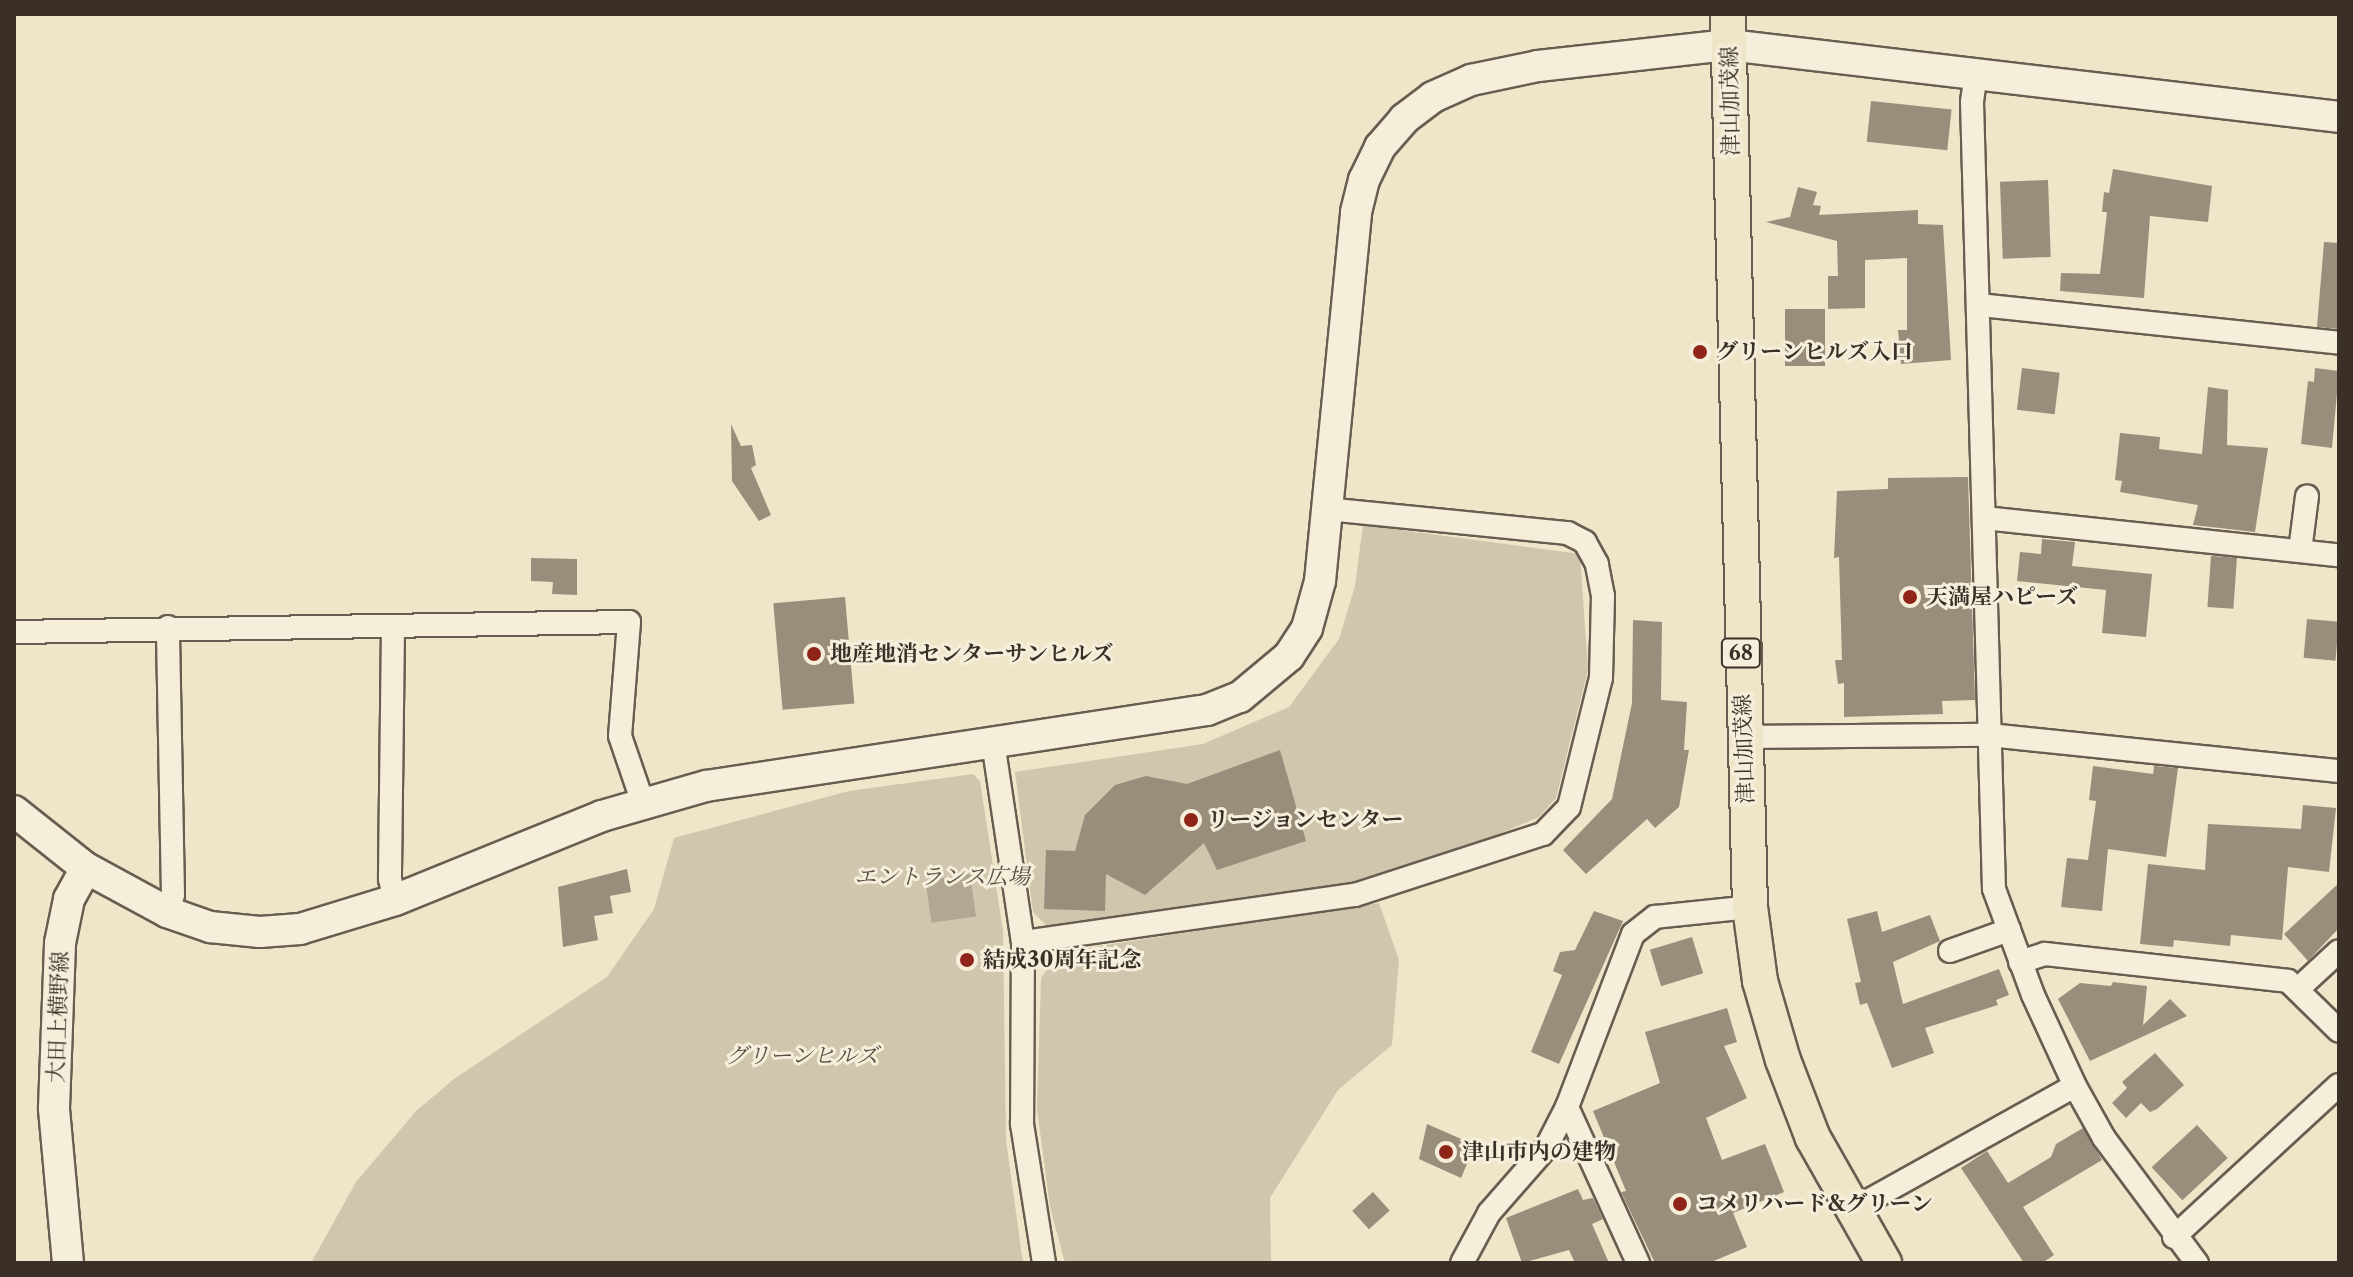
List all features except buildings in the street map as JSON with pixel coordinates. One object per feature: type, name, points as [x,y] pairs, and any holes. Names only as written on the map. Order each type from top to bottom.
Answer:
[{"type":"main road","name":"津山加茂線","points":[[1728,30],[1742,737],[1750,907],[1760,981],[1783,1060],[1813,1138],[1850,1211],[1884,1263]]},
{"type":"street","points":[[14,811],[86,868],[167,912],[210,927],[260,932],[300,929],[395,900],[643,803],[818,766],[1207,710],[1240,697],[1289,656],[1307,628],[1320,581],[1356,212],[1380,147],[1433,97],[1471,80],[1728,30],[1976,73],[2339,117]]},
{"type":"street","points":[[1976,73],[1972,102],[1994,889],[2020,962],[2075,1086],[2104,1138],[2174,1237],[2197,1263]]},
{"type":"street","points":[[1980,305],[2339,343]]},
{"type":"street","points":[[2300,551],[2307,496]]},
{"type":"street","points":[[1023,942],[1355,895],[1543,834],[1569,807],[1601,678],[1603,596],[1597,564],[1585,542],[1567,533],[1326,509]]},
{"type":"street","points":[[1984,518],[2339,555]]},
{"type":"street","points":[[14,632],[168,627],[393,627],[629,622],[620,736],[643,803]]},
{"type":"street","points":[[167,912],[173,895],[168,627]]},
{"type":"street","points":[[393,627],[390,879],[395,900]]},
{"type":"street","points":[[1742,737],[1989,735],[2339,771]]},
{"type":"street","points":[[993,742],[1023,942],[1022,1124],[1044,1263]]},
{"type":"street","name":"大田上横野線","points":[[68,1263],[54,1108],[60,943],[69,899],[86,868]]},
{"type":"street","points":[[1462,1263],[1489,1213],[1546,1148],[1567,1107],[1633,934],[1655,917],[1750,907]]},
{"type":"street","points":[[1950,951],[2009,930]]},
{"type":"street","points":[[2299,988],[2339,951]]},
{"type":"street","points":[[2020,962],[2045,954],[2288,981],[2299,988],[2339,1031]]},
{"type":"street","points":[[2174,1237],[2339,1085]]},
{"type":"street","points":[[1850,1211],[2075,1086]]},
{"type":"street","points":[[1567,1107],[1638,1263]]},
{"type":"green space","points":[[1363,525],[1580,554],[1588,670],[1556,798],[1539,817],[1397,878],[1052,931],[1033,912],[1015,772],[1203,744],[1289,707],[1339,639],[1355,586]]},
{"type":"green space","name":"グリーンヒルズ","points":[[973,774],[980,781],[1003,931],[1006,1140],[1023,1263],[311,1263],[356,1182],[416,1111],[454,1079],[607,977],[654,909],[674,838],[849,791]]},
{"type":"green space","points":[[1379,903],[1399,960],[1392,1045],[1338,1090],[1270,1198],[1271,1263],[1065,1263],[1050,1207],[1037,1109],[1041,978],[1060,952]]},
{"type":"shaded area","points":[[970,874],[976,917],[931,923],[925,880]]},
{"type":"place","name":"グリーンヒルズ入口","points":[[1700,352]]},
{"type":"place","name":"天満屋ハピーズ","points":[[1910,597]]},
{"type":"place","name":"地産地消センターサンヒルズ","points":[[814,654]]},
{"type":"place","name":"リージョンセンター","points":[[1191,820]]},
{"type":"place","name":"結成30周年記念","points":[[967,960]]},
{"type":"place","name":"津山市内の建物","points":[[1446,1152]]},
{"type":"place","name":"コメリハード&グリーン","points":[[1680,1204]]},
{"type":"park label","name":"エントランス広場","points":[[942,877]]}]
